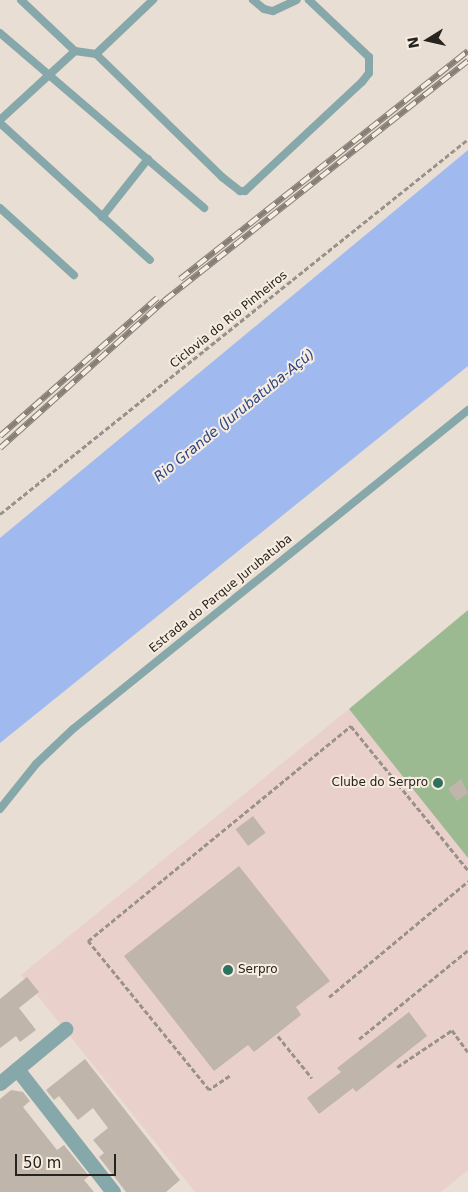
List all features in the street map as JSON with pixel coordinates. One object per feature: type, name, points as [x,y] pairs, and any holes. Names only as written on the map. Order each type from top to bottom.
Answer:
[{"type":"street","points":[[0,1083],[65,1029]]},
{"type":"street","points":[[17,1069],[113,1192]]},
{"type":"lane","points":[[21,0],[75,51],[96,54],[222,177],[240,191],[246,191],[362,82],[369,72],[369,57],[309,0]]},
{"type":"lane","points":[[96,54],[153,0]]},
{"type":"lane","points":[[253,0],[264,9],[273,11],[297,0]]},
{"type":"lane","points":[[0,33],[204,208]]},
{"type":"lane","points":[[75,51],[0,121],[150,260]]},
{"type":"lane","points":[[102,216],[148,159]]},
{"type":"lane","points":[[0,208],[74,275]]},
{"type":"lane","name":"Estrada do Parque Jurubatuba","points":[[0,808],[36,764],[73,729],[468,410]]},
{"type":"path","name":"Ciclovia do Rio Pinheiros","points":[[0,514],[468,138]]},
{"type":"path","points":[[230,1076],[209,1090],[88,942],[351,726],[468,870]]},
{"type":"path","points":[[329,997],[468,881]]},
{"type":"path","points":[[359,1039],[468,950]]},
{"type":"path","points":[[398,1067],[452,1030],[468,1052]]},
{"type":"path","points":[[278,1036],[312,1078]]},
{"type":"shaded area","name":"Serpro","points":[[349,709],[468,858],[468,1170],[441,1192],[195,1192],[21,975]]},
{"type":"green space","name":"Clube do Serpro","points":[[468,610],[468,858],[349,709]]},
{"type":"water","name":"Rio Grande (Jurubatuba-Açú)","points":[[468,150],[468,366],[0,743],[0,538]]},
{"type":"building","points":[[461,779],[468,793],[457,801],[448,789]]},
{"type":"building","points":[[253,816],[266,833],[248,846],[235,829]]},
{"type":"building","name":"Serpro","points":[[239,866],[330,981],[296,1007],[301,1015],[254,1052],[248,1045],[214,1071],[124,956]]},
{"type":"building","points":[[27,977],[39,992],[19,1008],[36,1030],[20,1042],[16,1036],[0,1048],[0,999]]},
{"type":"building","points":[[409,1012],[427,1036],[356,1092],[353,1088],[319,1114],[307,1098],[341,1072],[337,1068]]},
{"type":"building","points":[[85,1059],[180,1180],[166,1192],[126,1192],[99,1157],[104,1153],[93,1140],[108,1128],[93,1108],[78,1120],[59,1096],[54,1100],[46,1090]]},
{"type":"building","points":[[11,1090],[23,1092],[30,1101],[23,1107],[57,1150],[64,1145],[89,1176],[84,1180],[94,1192],[0,1192],[0,1099]]},
{"type":"railway","points":[[180,279],[468,51]]},
{"type":"railway","points":[[0,448],[165,300],[468,61]]},
{"type":"railway","points":[[0,436],[157,298]]},
{"type":"place","name":"Clube do Serpro","points":[[438,783]]},
{"type":"place","name":"Serpro","points":[[228,970]]}]
